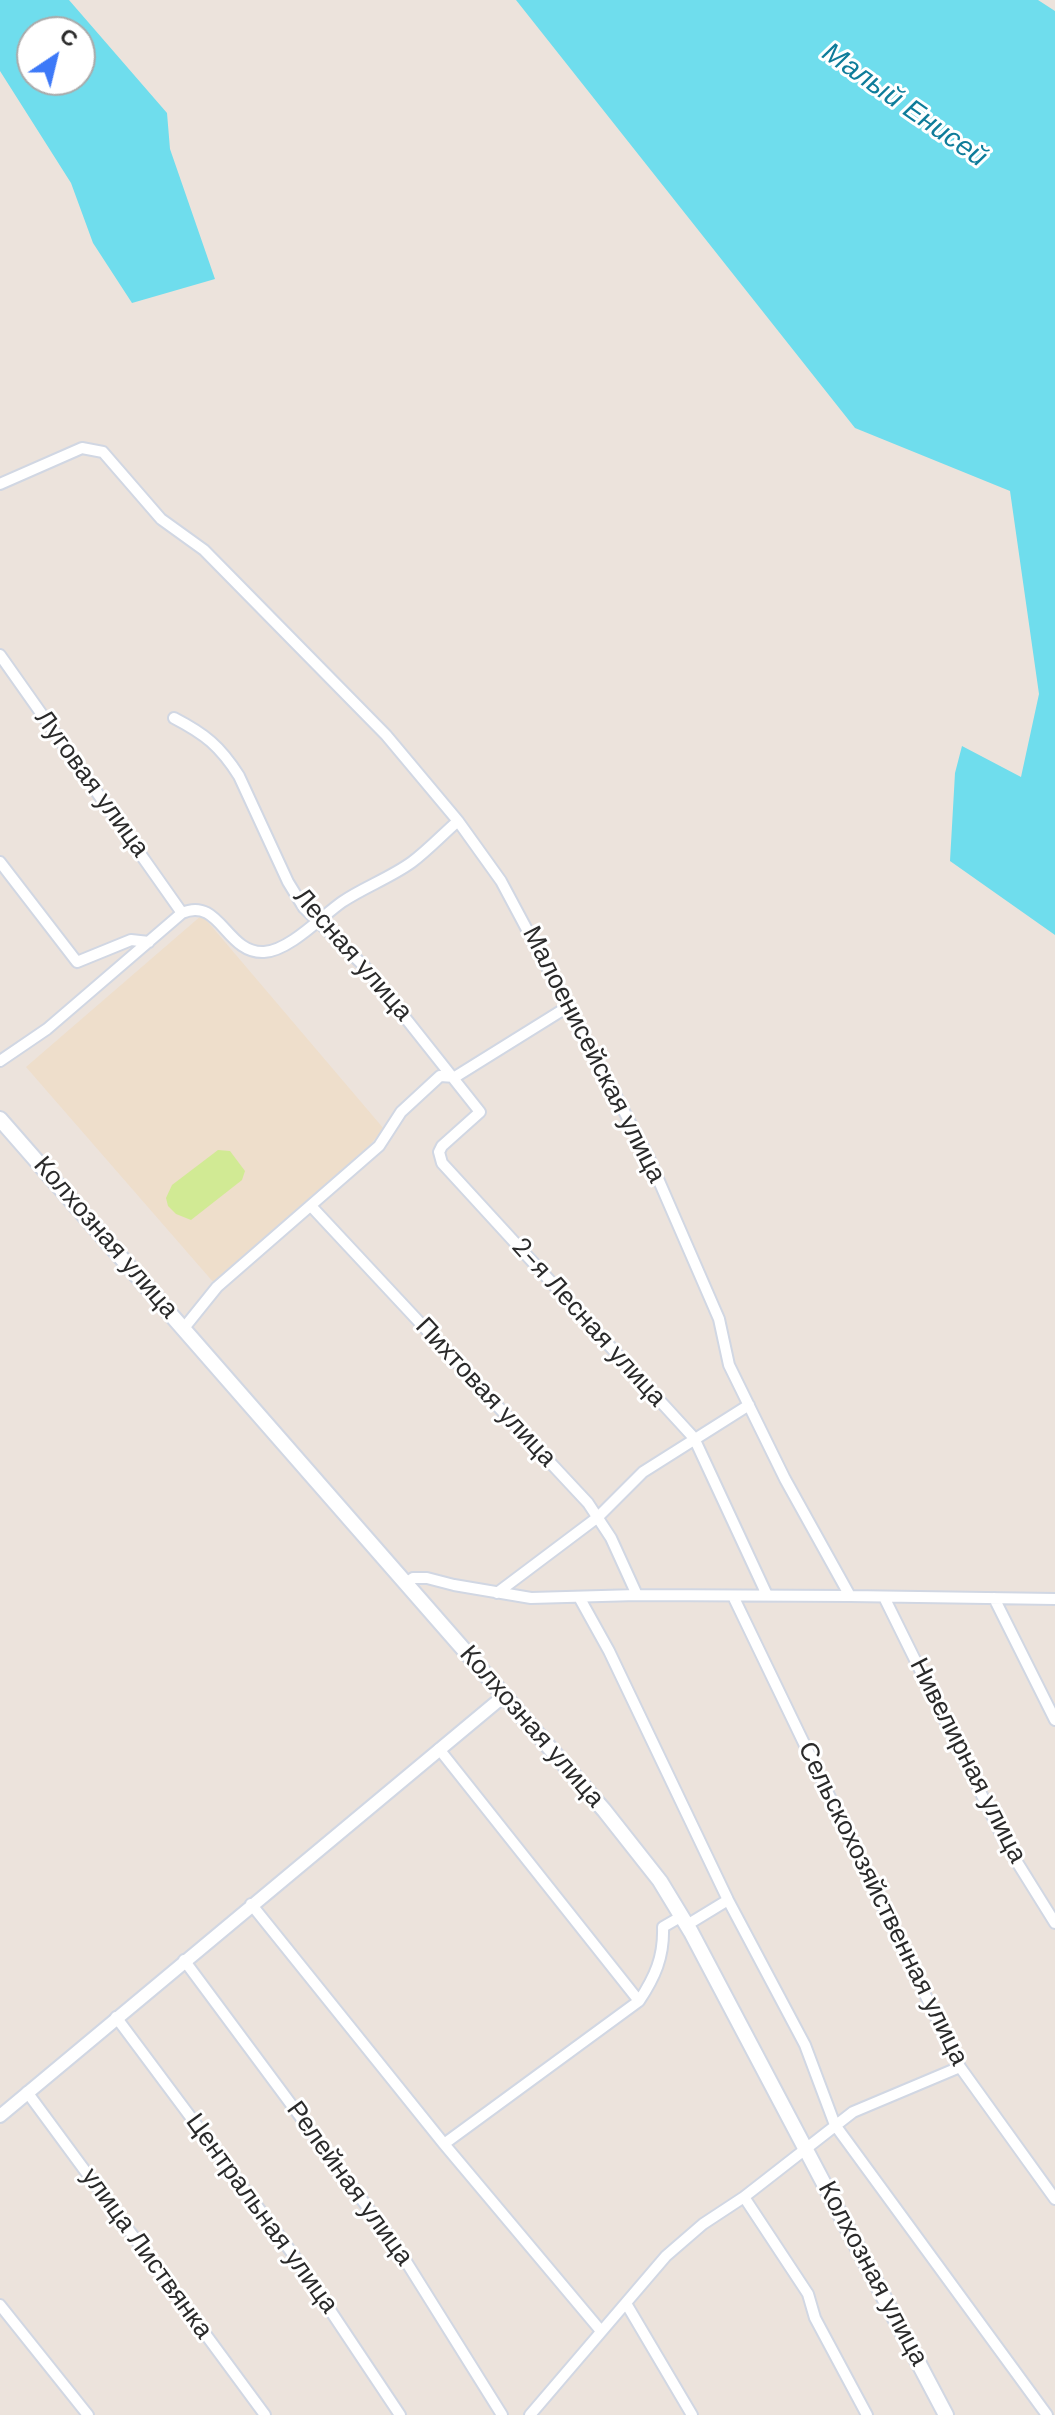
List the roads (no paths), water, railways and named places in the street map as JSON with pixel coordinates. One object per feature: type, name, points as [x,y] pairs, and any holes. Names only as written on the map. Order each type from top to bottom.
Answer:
[{"type":"main road","name":"Колхозная улица","points":[[0,1119],[505,1695],[639,1853],[684,1920],[946,2415]]},
{"type":"street","name":"Малоенисейская улица","points":[[0,484],[82,448],[103,452],[161,519],[204,550],[230,574],[386,735],[458,821],[501,881],[649,1158],[719,1319],[729,1365],[785,1479],[850,1596]]},
{"type":"street","name":"Луговая улица","points":[[0,655],[182,913]]},
{"type":"street","name":"Лесная улица","points":[[174,718],[207,735],[229,760],[288,882],[304,908],[365,967],[455,1077]]},
{"type":"street","points":[[0,1061],[47,1029],[182,913],[199,908],[208,912],[239,944],[248,950],[267,952],[317,923],[344,900],[412,862],[458,821]]},
{"type":"street","points":[[0,862],[77,962],[131,940],[149,942]]},
{"type":"street","points":[[184,1328],[217,1287],[379,1146],[401,1112],[420,1092],[440,1076],[455,1077],[569,1006]]},
{"type":"street","name":"2-я Лесная улица","points":[[455,1077],[480,1112],[442,1146],[439,1152],[442,1163],[694,1438],[767,1595]]},
{"type":"street","name":"Пихтовая улица","points":[[311,1206],[598,1517],[637,1595]]},
{"type":"street","points":[[497,1593],[598,1517],[643,1472],[749,1405]]},
{"type":"street","points":[[406,1583],[413,1578],[427,1578],[531,1598],[767,1595],[1055,1599]]},
{"type":"street","name":"Сельскохозяйственная улица","points":[[733,1596],[960,2067],[1055,2199]]},
{"type":"street","points":[[579,1597],[609,1651],[728,1900],[805,2045],[835,2125],[1047,2415]]},
{"type":"street","name":"Нивелирная улица","points":[[884,1597],[1007,1846],[1055,1923]]},
{"type":"street","points":[[994,1598],[1055,1720]]},
{"type":"street","points":[[0,2116],[505,1695]]},
{"type":"street","points":[[439,1749],[639,2001]]},
{"type":"street","points":[[444,2144],[639,2001],[655,1976],[664,1949],[663,1927],[728,1900]]},
{"type":"street","points":[[251,1904],[444,2144],[601,2331]]},
{"type":"street","name":"Релейная улица","points":[[184,1960],[397,2247],[502,2415]]},
{"type":"street","name":"Центральная улица","points":[[116,2017],[292,2253],[400,2415]]},
{"type":"street","points":[[530,2415],[666,2256],[703,2224],[744,2197],[853,2112],[960,2067]]},
{"type":"street","name":"улица Листвянка","points":[[27,2092],[265,2415]]},
{"type":"street","points":[[744,2197],[808,2294],[815,2318],[867,2415]]},
{"type":"street","points":[[0,2305],[88,2415]]},
{"type":"street","points":[[627,2305],[692,2415]]},
{"type":"water","points":[[0,0],[69,0],[83,16],[16,16],[16,96],[96,96],[96,31],[167,113],[170,149],[215,279],[132,303],[93,243],[71,183],[0,71]]},
{"type":"water","name":"Малый Енисей","points":[[516,0],[1038,0],[1055,11],[1055,935],[950,861],[955,773],[962,746],[1021,777],[1039,694],[1010,491],[855,428]]}]
